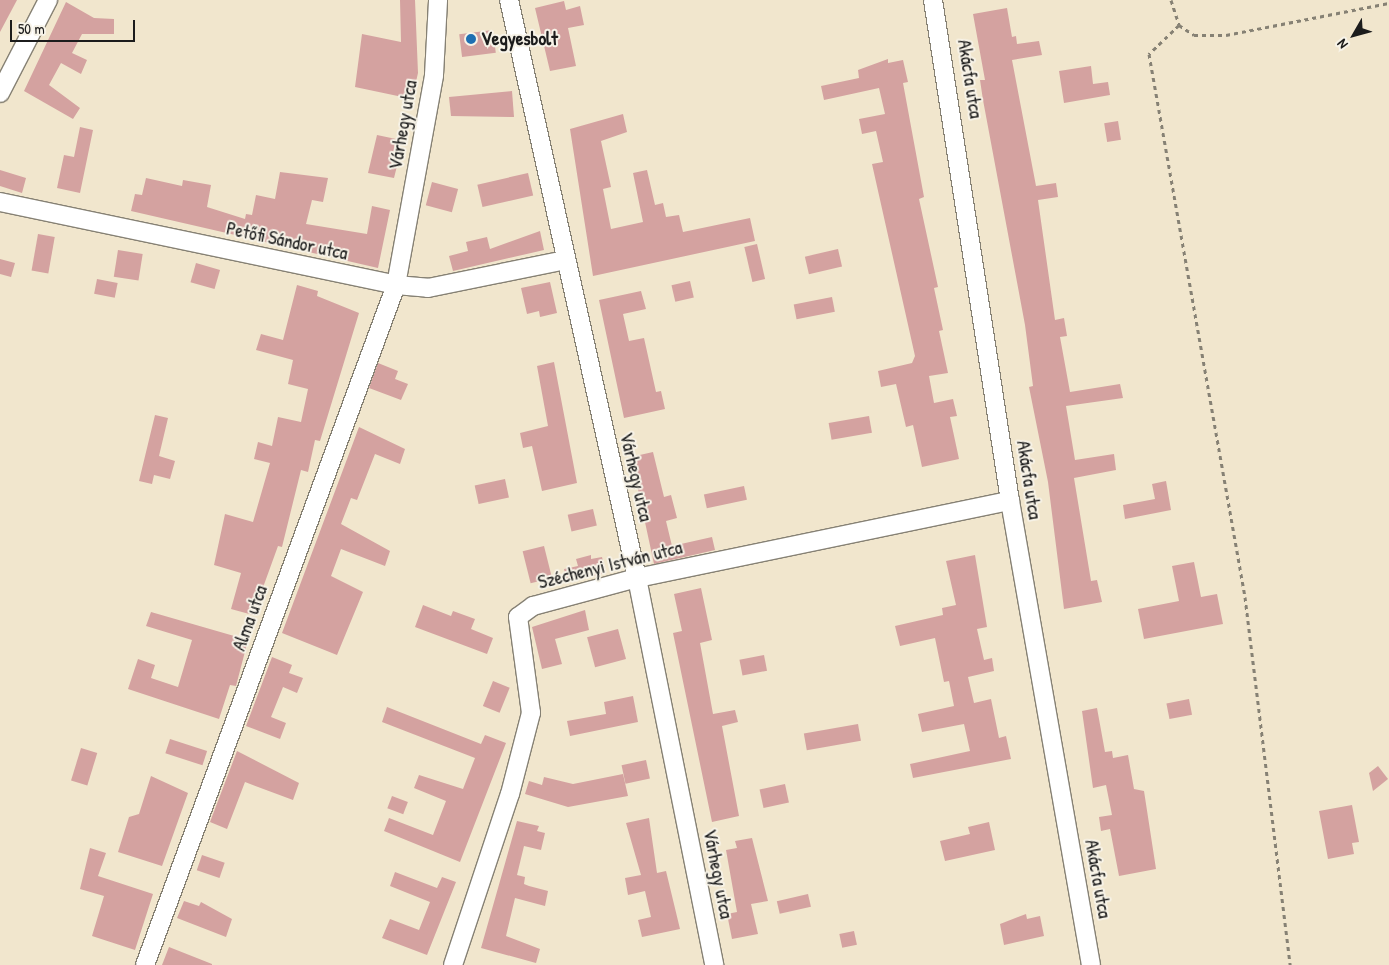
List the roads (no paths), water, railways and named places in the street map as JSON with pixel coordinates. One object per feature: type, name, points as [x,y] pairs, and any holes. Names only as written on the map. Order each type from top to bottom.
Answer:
[{"type":"street","points":[[0,94],[48,0]]},
{"type":"street","name":"Várhegy utca","points":[[396,285],[434,75],[438,0]]},
{"type":"street","name":"Várhegy utca","points":[[509,0],[637,578],[714,965]]},
{"type":"street","name":"Akácfa utca","points":[[933,0],[1010,501],[1091,965]]},
{"type":"street","name":"Petőfi Sándor utca","points":[[0,202],[396,285],[428,288],[566,260]]},
{"type":"street","name":"Alma utca","points":[[145,965],[396,285]]},
{"type":"street","name":"Széchenyi István utca","points":[[453,965],[510,794],[531,713],[518,617],[533,606],[637,578],[1010,501]]},
{"type":"place","name":"Vegyesbolt","points":[[471,39]]}]
